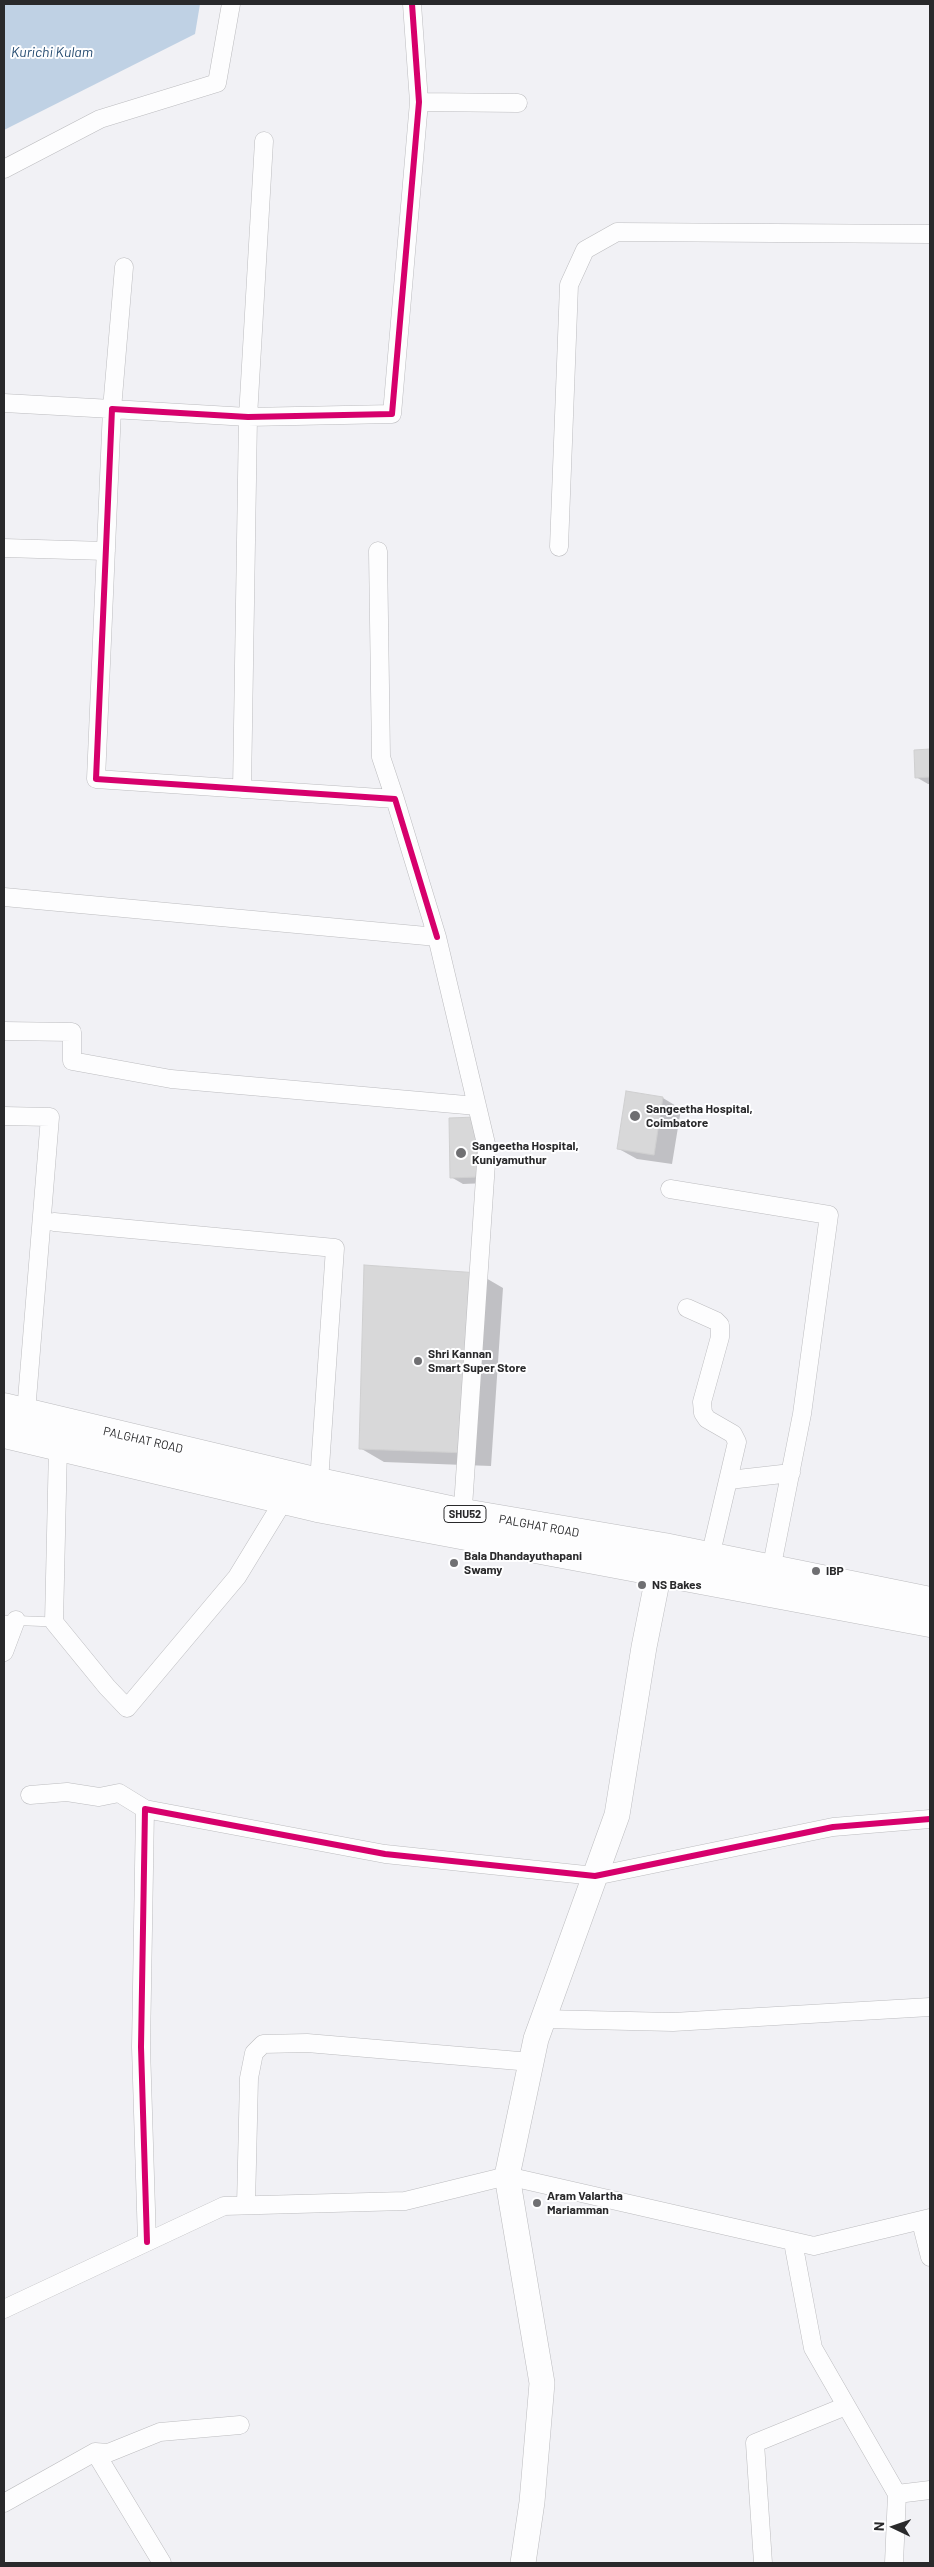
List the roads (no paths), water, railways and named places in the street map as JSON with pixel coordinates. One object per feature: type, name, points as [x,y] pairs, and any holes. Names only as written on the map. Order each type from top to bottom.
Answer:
[{"type":"main road","name":"PALGHAT ROAD","points":[[15,1410],[319,1482],[462,1525]]},
{"type":"main road","name":"PALGHAT ROAD","points":[[4,1434],[284,1500],[462,1525],[661,1559],[930,1624]]},
{"type":"main road","name":"PALGHAT ROAD","points":[[661,1559],[710,1556],[930,1601]]},
{"type":"street","points":[[4,169],[100,119],[217,83],[231,4]]},
{"type":"street","points":[[4,403],[248,417],[392,414],[419,102],[412,4]]},
{"type":"street","points":[[419,102],[518,103]]},
{"type":"street","points":[[242,789],[248,417],[264,141]]},
{"type":"street","points":[[559,547],[569,285],[585,250],[617,232],[930,234]]},
{"type":"street","points":[[124,267],[112,409],[96,779],[395,799]]},
{"type":"street","points":[[4,548],[106,551]]},
{"type":"street","points":[[378,551],[381,757],[437,937],[487,1148],[462,1525]]},
{"type":"street","points":[[4,897],[437,937]]},
{"type":"street","points":[[4,1032],[72,1032],[72,1061],[171,1079],[477,1106]]},
{"type":"street","points":[[4,1116],[50,1117],[15,1410]]},
{"type":"street","points":[[670,1189],[829,1215],[802,1414],[771,1570]]},
{"type":"street","points":[[54,1222],[335,1248],[319,1482]]},
{"type":"street","points":[[687,1308],[716,1320],[720,1326],[720,1337],[702,1402],[706,1419],[733,1434],[737,1442],[710,1556]]},
{"type":"street","points":[[58,1447],[54,1622],[107,1687],[127,1708],[237,1577],[284,1500]]},
{"type":"street","points":[[729,1480],[790,1473]]},
{"type":"street","points":[[523,2563],[532,2502],[542,2383],[507,2176],[543,2019],[617,1816],[644,1647],[661,1559]]},
{"type":"street","points":[[4,1652],[10,1620]]},
{"type":"street","points":[[30,1795],[67,1792],[99,1797],[119,1793],[145,1809],[385,1854],[595,1876],[833,1827],[930,1819]]},
{"type":"street","points":[[145,1809],[141,2047],[147,2242]]},
{"type":"street","points":[[543,2019],[673,2022],[930,2007]]},
{"type":"street","points":[[246,2205],[249,2078],[254,2053],[263,2044],[307,2043],[532,2062]]},
{"type":"street","points":[[4,2309],[224,2206],[405,2201],[507,2176],[814,2246],[926,2220],[930,2258]]},
{"type":"street","points":[[793,2242],[813,2348],[897,2494],[894,2563]]},
{"type":"street","points":[[764,2563],[756,2443],[846,2406]]},
{"type":"street","points":[[4,2502],[96,2452],[108,2453],[160,2432],[240,2425]]},
{"type":"street","points":[[96,2452],[162,2563]]},
{"type":"street","points":[[897,2494],[930,2490]]},
{"type":"lane","points":[[10,1620],[54,1622]]},
{"type":"water","name":"Kurichi Kulam","points":[[4,4],[200,4],[195,34],[4,130]]},
{"type":"place","name":"Sangeetha Hospital, Coimbatore","points":[[635,1116]]},
{"type":"place","name":"Sangeetha Hospital, Kuniyamuthur","points":[[461,1153]]},
{"type":"place","name":"Shri Kannan Smart Super Store","points":[[418,1361]]},
{"type":"place","name":"Bala Dhandayuthapani Swamy","points":[[454,1563]]},
{"type":"place","name":"IBP","points":[[816,1571]]},
{"type":"place","name":"NS Bakes","points":[[642,1585]]},
{"type":"place","name":"Aram Valartha Mariamman","points":[[537,2203]]}]
